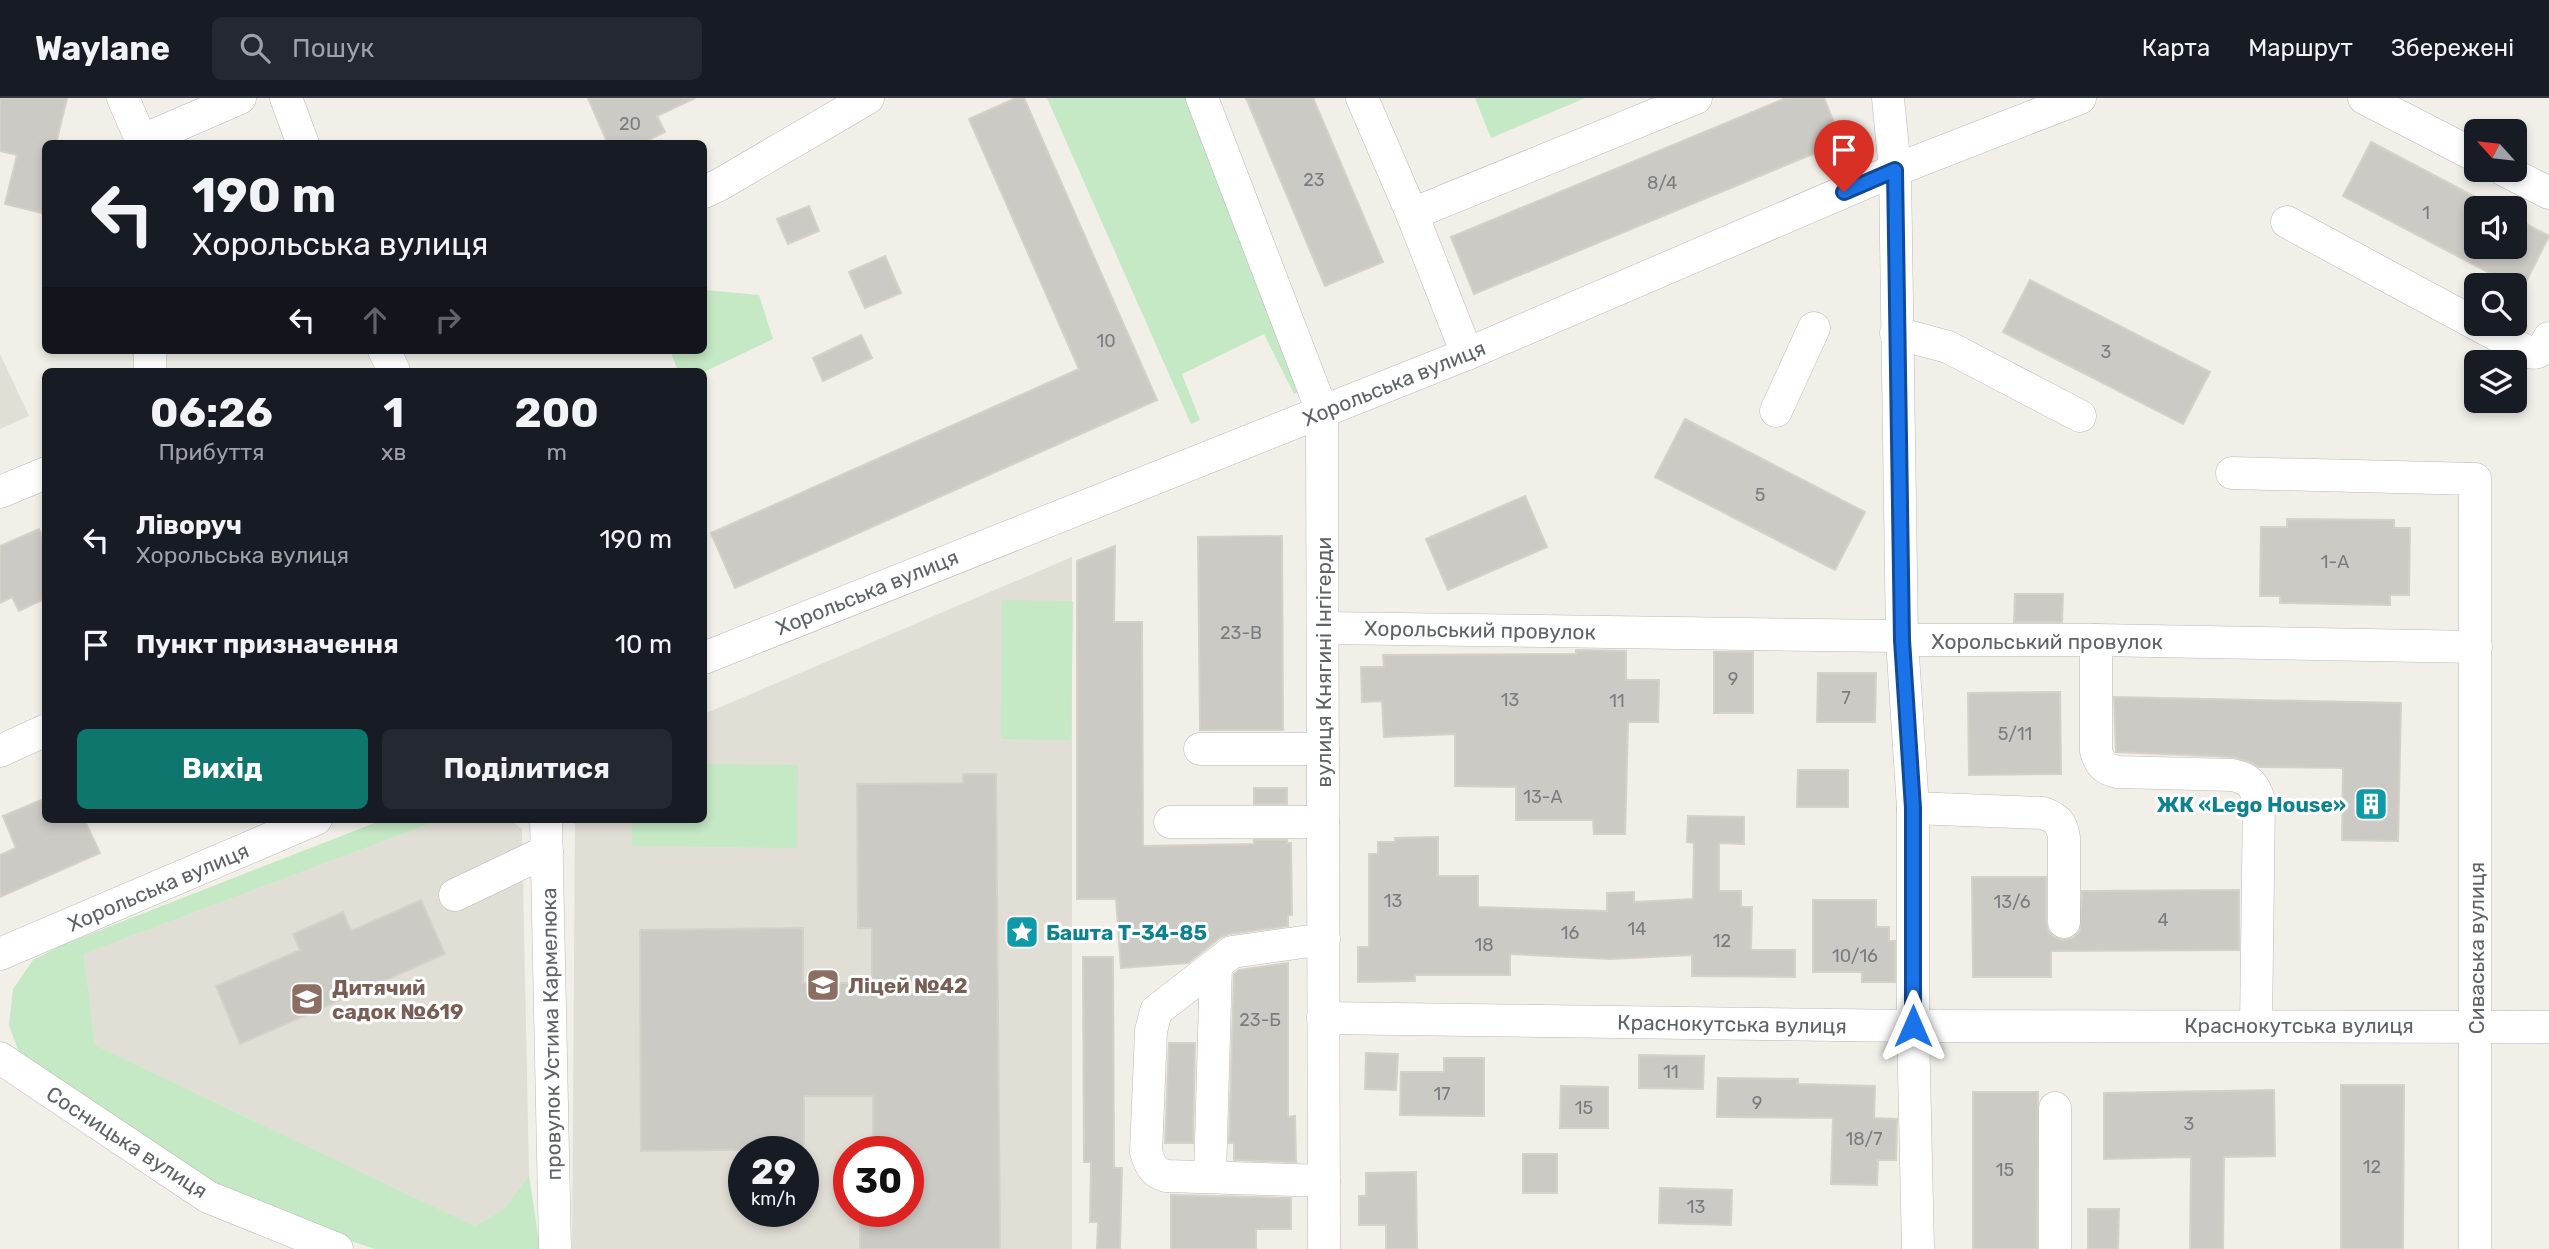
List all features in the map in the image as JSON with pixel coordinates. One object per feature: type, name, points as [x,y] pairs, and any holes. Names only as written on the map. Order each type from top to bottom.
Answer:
[{"type":"street","points":[[123,98],[141,140]]},
{"type":"street","points":[[146,140],[240,98]]},
{"type":"street","points":[[286,98],[302,140]]},
{"type":"street","points":[[707,191],[868,98]]},
{"type":"street","name":"вулиця Княгині Інгігерди","points":[[1202,98],[1322,411],[1324,1249]]},
{"type":"street","points":[[1362,98],[1412,214],[1467,354]]},
{"type":"street","points":[[1412,214],[1696,98]]},
{"type":"street","points":[[1888,98],[1895,170],[1902,640],[1913,808],[1913,1026],[1918,1249]]},
{"type":"street","name":"Хорольська вулиця","points":[[707,656],[1467,354],[1895,170],[2080,98]]},
{"type":"street","points":[[2364,98],[2464,150]]},
{"type":"street","points":[[2527,182],[2549,193]]},
{"type":"street","points":[[2287,222],[2528,352],[2541,351],[2549,338]]},
{"type":"street","points":[[1776,411],[1814,328]]},
{"type":"street","points":[[1896,333],[1948,347],[2080,416]]},
{"type":"street","name":"Сиваська вулиця","points":[[2232,473],[2474,479],[2474,1249]]},
{"type":"street","points":[[0,492],[42,475]]},
{"type":"street","name":"Хорольський провулок","points":[[1324,628],[1893,636],[1902,640],[2096,640],[2476,647]]},
{"type":"street","points":[[2096,640],[2096,751],[2100,763],[2107,770],[2232,775],[2246,778],[2255,787],[2259,800],[2256,1026]]},
{"type":"street","points":[[0,751],[42,732]]},
{"type":"street","points":[[1200,749],[1323,749]]},
{"type":"street","points":[[1913,808],[2043,813],[2055,817],[2063,827],[2064,838],[2064,922]]},
{"type":"street","points":[[1170,822],[1323,822]]},
{"type":"street","name":"Хорольська вулиця","points":[[0,954],[307,823]]},
{"type":"street","name":"провулок Устима Кармелюка","points":[[546,823],[555,1249]]},
{"type":"street","points":[[455,895],[547,851]]},
{"type":"street","points":[[1324,939],[1233,952],[1156,1011],[1152,1021],[1146,1152],[1150,1166],[1157,1173],[1167,1175],[1324,1181]]},
{"type":"street","points":[[1210,1177],[1216,965]]},
{"type":"street","name":"Краснокутська вулиця","points":[[1323,1018],[1913,1026],[2549,1027]]},
{"type":"street","name":"Сосницька вулиця","points":[[0,1058],[208,1197],[337,1249]]},
{"type":"street","points":[[2055,1108],[2055,1249]]},
{"type":"shaded area","points":[[0,354],[29,416],[0,429]]},
{"type":"shaded area","name":"Ліцей №42","points":[[1072,557],[1072,1249],[572,1249],[575,823],[707,823],[707,713]]},
{"type":"shaded area","name":"Дитячий садок №619","points":[[432,823],[514,823],[522,829],[529,1175],[505,1208],[475,1226],[95,1045],[84,954]]},
{"type":"green space","points":[[1047,98],[1190,98],[1305,388],[1294,394],[1264,334],[1182,374],[1200,420],[1191,424]]},
{"type":"green space","points":[[1475,98],[1585,98],[1491,138]]},
{"type":"green space","points":[[707,290],[759,295],[773,339],[707,371],[707,368],[677,368],[672,354],[707,354]]},
{"type":"green space","points":[[1002,600],[1073,601],[1071,740],[1001,739]]},
{"type":"green space","points":[[707,764],[798,765],[797,848],[632,846],[632,823],[707,823]]},
{"type":"green space","points":[[375,823],[432,823],[84,954],[95,1045],[475,1226],[505,1208],[529,1175],[540,1249],[375,1249],[230,1192],[192,1172],[40,1069],[18,1050],[9,1025],[13,989],[33,960],[62,945]]},
{"type":"building","points":[[0,98],[67,98],[57,140],[42,140],[42,213],[5,204],[17,155],[0,151]]},
{"type":"building","points":[[588,98],[695,98],[657,116],[665,132],[648,140],[606,140]]},
{"type":"building","points":[[1016,98],[1024,98],[1157,400],[735,588],[711,533],[1079,369],[969,119]]},
{"type":"building","points":[[1246,98],[1313,98],[1383,262],[1325,286]]},
{"type":"building","points":[[1786,98],[1824,98],[1842,142],[1474,294],[1451,237]]},
{"type":"building","points":[[2371,142],[2473,196],[2464,196],[2464,259],[2527,259],[2527,224],[2549,236],[2527,280],[2527,273],[2490,273],[2343,196]]},
{"type":"building","points":[[809,206],[819,231],[788,244],[777,219]]},
{"type":"building","points":[[885,256],[901,293],[865,308],[849,272]]},
{"type":"building","points":[[2030,280],[2210,372],[2183,424],[2003,332]]},
{"type":"building","points":[[861,335],[872,358],[823,381],[813,358]]},
{"type":"building","points":[[1685,419],[1865,512],[1835,570],[1655,477]]},
{"type":"building","points":[[1525,496],[1547,547],[1448,590],[1426,539]]},
{"type":"building","points":[[2287,519],[2394,520],[2394,528],[2410,528],[2409,595],[2390,595],[2390,605],[2280,603],[2280,596],[2260,596],[2261,527],[2287,527]]},
{"type":"building","points":[[39,529],[42,536],[42,600],[19,611],[12,597],[0,603],[0,546]]},
{"type":"building","points":[[1282,536],[1283,730],[1200,730],[1198,537]]},
{"type":"building","points":[[1115,546],[1114,622],[1142,622],[1143,846],[1254,844],[1254,840],[1287,840],[1287,843],[1291,843],[1292,915],[1288,915],[1288,926],[1229,934],[1221,937],[1188,963],[1121,968],[1116,899],[1077,899],[1077,561]]},
{"type":"building","points":[[2015,594],[2063,594],[2062,622],[2014,622]]},
{"type":"building","points":[[1576,650],[1626,651],[1626,680],[1659,680],[1658,722],[1628,722],[1625,834],[1594,834],[1593,820],[1516,820],[1516,787],[1455,786],[1455,734],[1384,737],[1382,701],[1362,702],[1361,667],[1384,667],[1383,655],[1576,654]]},
{"type":"building","points":[[1714,652],[1753,652],[1753,713],[1714,713]]},
{"type":"building","points":[[1818,673],[1876,673],[1875,722],[1817,722]]},
{"type":"building","points":[[2060,692],[2061,774],[1969,775],[1968,693]]},
{"type":"building","name":"ЖК «Lego House»","points":[[2114,697],[2401,703],[2398,841],[2342,840],[2343,768],[2259,767],[2233,757],[2116,752]]},
{"type":"building","points":[[1798,770],[1848,770],[1848,807],[1797,807]]},
{"type":"building","points":[[963,774],[996,774],[1000,1249],[860,1249],[860,1227],[924,1227],[924,1136],[873,1136],[873,1096],[804,1096],[804,1136],[728,1136],[728,1150],[641,1151],[640,930],[803,928],[803,983],[872,983],[872,928],[858,928],[857,784],[963,783]]},
{"type":"building","points":[[1254,788],[1287,788],[1287,804],[1254,804]]},
{"type":"building","points":[[42,800],[42,823],[86,823],[100,853],[0,897],[0,855],[16,848],[3,816]]},
{"type":"building","points":[[1688,816],[1744,817],[1744,844],[1719,843],[1719,891],[1741,891],[1741,907],[1752,907],[1751,950],[1795,950],[1795,977],[1692,976],[1692,955],[1610,959],[1510,954],[1510,975],[1415,975],[1415,981],[1358,982],[1358,947],[1369,947],[1369,854],[1378,854],[1378,842],[1395,842],[1395,838],[1438,837],[1438,876],[1478,876],[1478,907],[1607,911],[1607,893],[1634,892],[1634,902],[1693,899],[1694,843],[1687,842]]},
{"type":"building","points":[[1972,877],[2046,877],[2048,931],[2063,940],[2073,938],[2080,931],[2082,891],[2239,890],[2239,950],[2051,951],[2051,977],[1973,977]]},
{"type":"building","points":[[421,900],[445,954],[240,1044],[216,986],[300,950],[293,934],[343,912],[351,931]]},
{"type":"building","points":[[1813,900],[1876,900],[1876,927],[1889,927],[1889,941],[1895,941],[1895,982],[1862,982],[1862,972],[1813,972]]},
{"type":"building","points":[[1083,957],[1113,957],[1114,1168],[1122,1168],[1120,1249],[1097,1249],[1098,1222],[1090,1222],[1091,1162],[1084,1162]]},
{"type":"building","points":[[1288,963],[1288,1117],[1295,1116],[1296,1162],[1234,1160],[1234,1143],[1229,1143],[1234,974],[1239,970]]},
{"type":"building","points":[[1169,1043],[1195,1043],[1193,1143],[1165,1143]]},
{"type":"building","points":[[1366,1053],[1398,1054],[1396,1090],[1365,1089]]},
{"type":"building","points":[[1639,1055],[1704,1056],[1703,1089],[1639,1088]]},
{"type":"building","points":[[1444,1058],[1484,1058],[1484,1116],[1400,1115],[1401,1072],[1444,1072]]},
{"type":"building","points":[[1718,1078],[1798,1079],[1798,1084],[1875,1086],[1874,1118],[1897,1119],[1896,1160],[1878,1160],[1877,1185],[1831,1184],[1833,1118],[1717,1117]]},
{"type":"building","points":[[2341,1085],[2404,1085],[2403,1249],[2341,1249]]},
{"type":"building","points":[[1561,1086],[1608,1087],[1608,1128],[1560,1128]]},
{"type":"building","points":[[2274,1090],[2275,1156],[2224,1157],[2223,1249],[2190,1249],[2191,1157],[2104,1159],[2104,1093]]},
{"type":"building","points":[[1973,1092],[2038,1092],[2037,1249],[1973,1249]]},
{"type":"building","points":[[1523,1154],[1557,1154],[1557,1193],[1523,1193]]},
{"type":"building","points":[[1416,1172],[1417,1249],[1386,1249],[1386,1225],[1359,1225],[1359,1196],[1366,1196],[1366,1173]]},
{"type":"building","points":[[1660,1188],[1732,1190],[1731,1225],[1659,1223]]},
{"type":"building","points":[[1171,1195],[1291,1198],[1291,1229],[1256,1229],[1256,1249],[1171,1249]]},
{"type":"building","points":[[2088,1209],[2119,1209],[2118,1249],[2088,1249]]},
{"type":"place","name":"ЖК «Lego House»","points":[[2371,804]]},
{"type":"place","name":"Башта Т-34-85","points":[[1022,932]]},
{"type":"place","name":"Ліцей №42","points":[[823,985]]},
{"type":"place","name":"Дитячий садок №619","points":[[307,999]]},
{"type":"route","points":[[1844,192],[1895,170],[1902,640],[1913,808],[1913,1026]]}]
